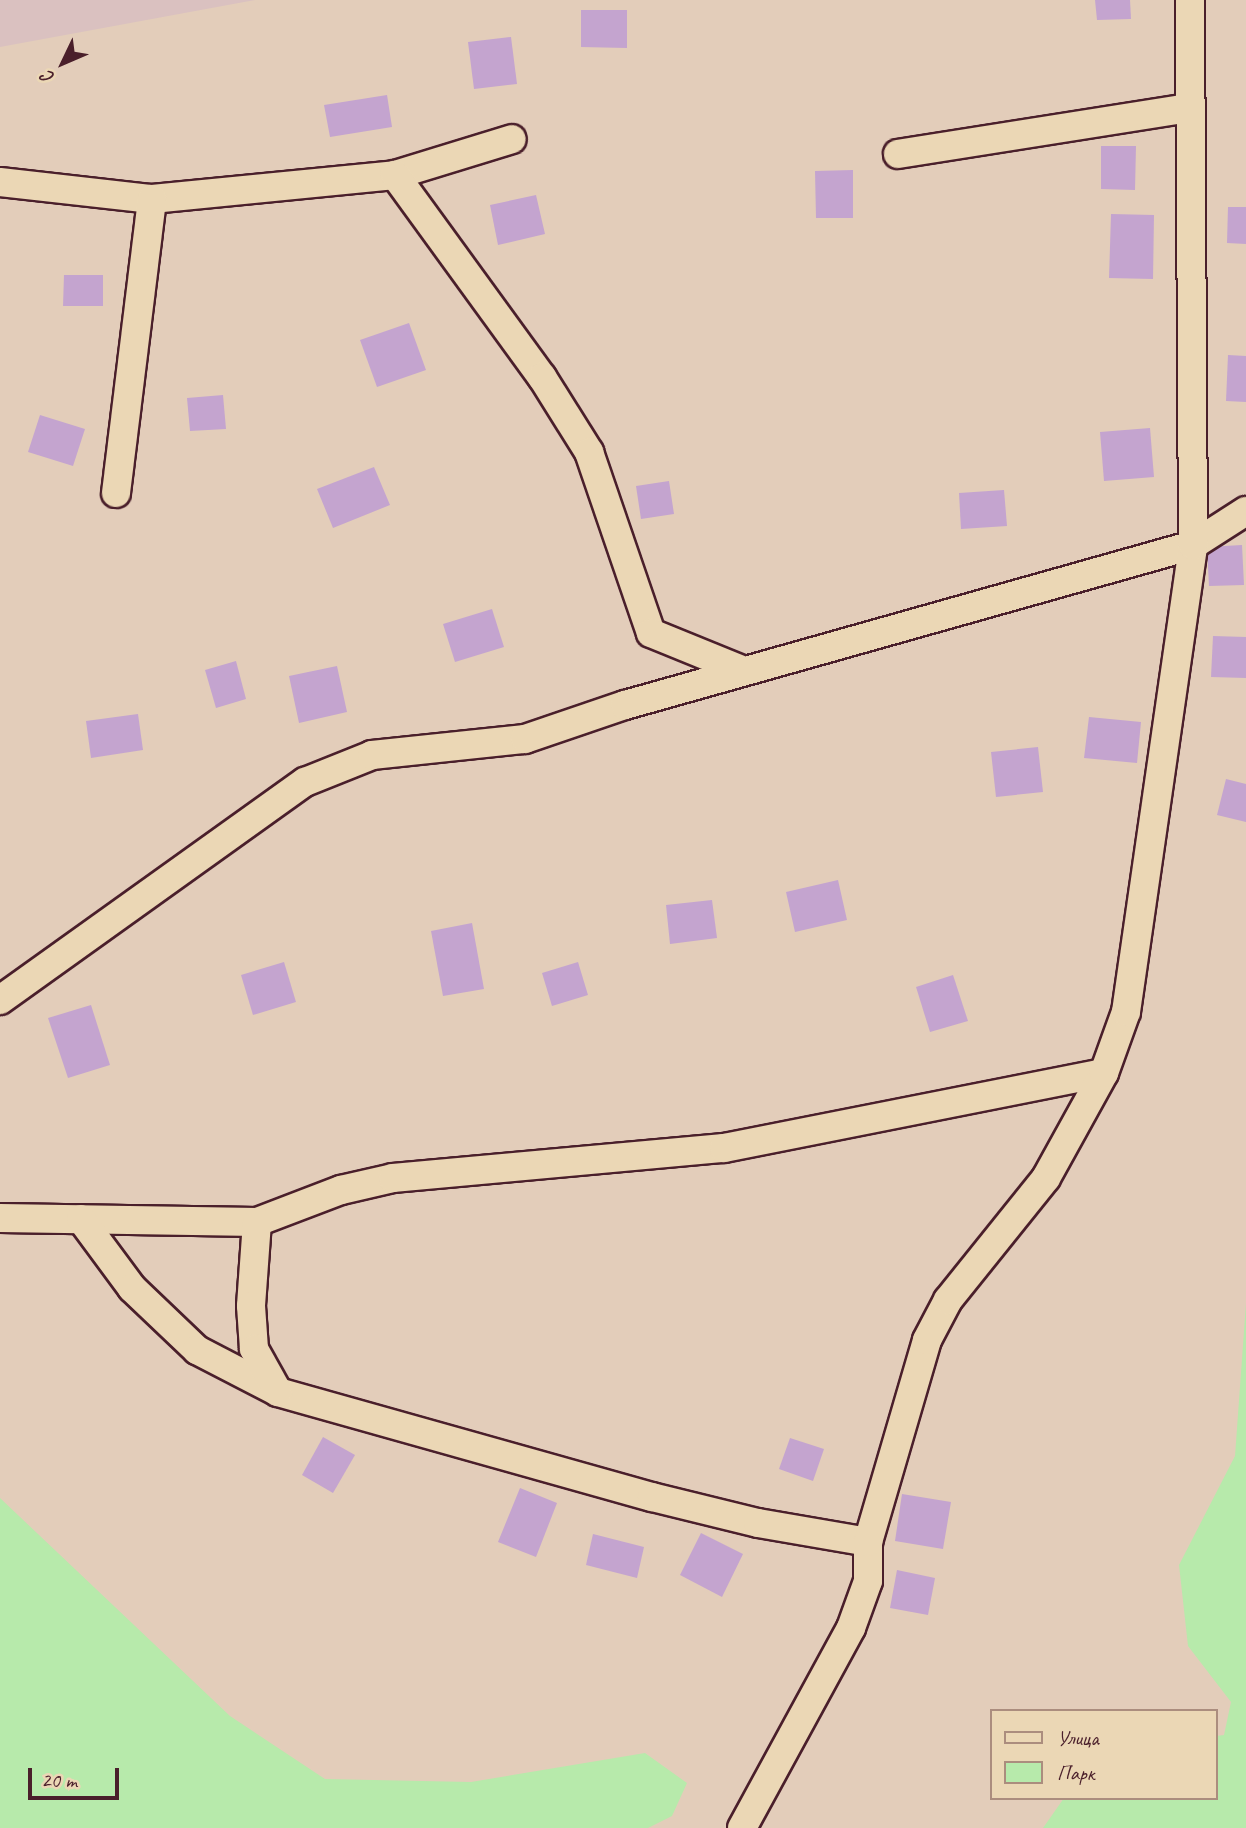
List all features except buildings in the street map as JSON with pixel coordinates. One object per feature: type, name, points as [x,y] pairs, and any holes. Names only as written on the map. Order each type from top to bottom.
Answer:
[{"type":"street","points":[[742,1828],[851,1628],[868,1581],[868,1542],[927,1340],[948,1300],[1046,1178],[1104,1073],[1126,1013],[1137,953],[1193,545],[1188,108],[1190,0]]},
{"type":"street","points":[[898,154],[1188,108]]},
{"type":"street","points":[[0,182],[152,199],[396,175],[512,139]]},
{"type":"street","points":[[396,175],[542,377],[589,452],[651,633],[744,671]]},
{"type":"street","points":[[116,493],[152,199]]},
{"type":"street","points":[[0,1000],[304,782],[372,755],[525,738],[744,671],[1193,545],[1246,511]]},
{"type":"street","points":[[0,1218],[257,1222],[341,1190],[393,1178],[724,1148],[1104,1073]]},
{"type":"street","points":[[82,1219],[132,1288],[198,1350],[278,1392],[639,1494],[758,1523],[868,1542]]},
{"type":"street","points":[[257,1222],[251,1307],[254,1349],[278,1392]]},
{"type":"shaded area","points":[[0,0],[255,0],[0,47]]},
{"type":"green space","points":[[1246,1303],[1246,1828],[1043,1828],[1063,1800],[1218,1800],[1218,1736],[1224,1735],[1231,1702],[1188,1646],[1179,1565],[1235,1456]]},
{"type":"green space","points":[[0,1498],[230,1716],[325,1779],[471,1782],[645,1753],[687,1783],[672,1816],[648,1828],[0,1828]]}]
